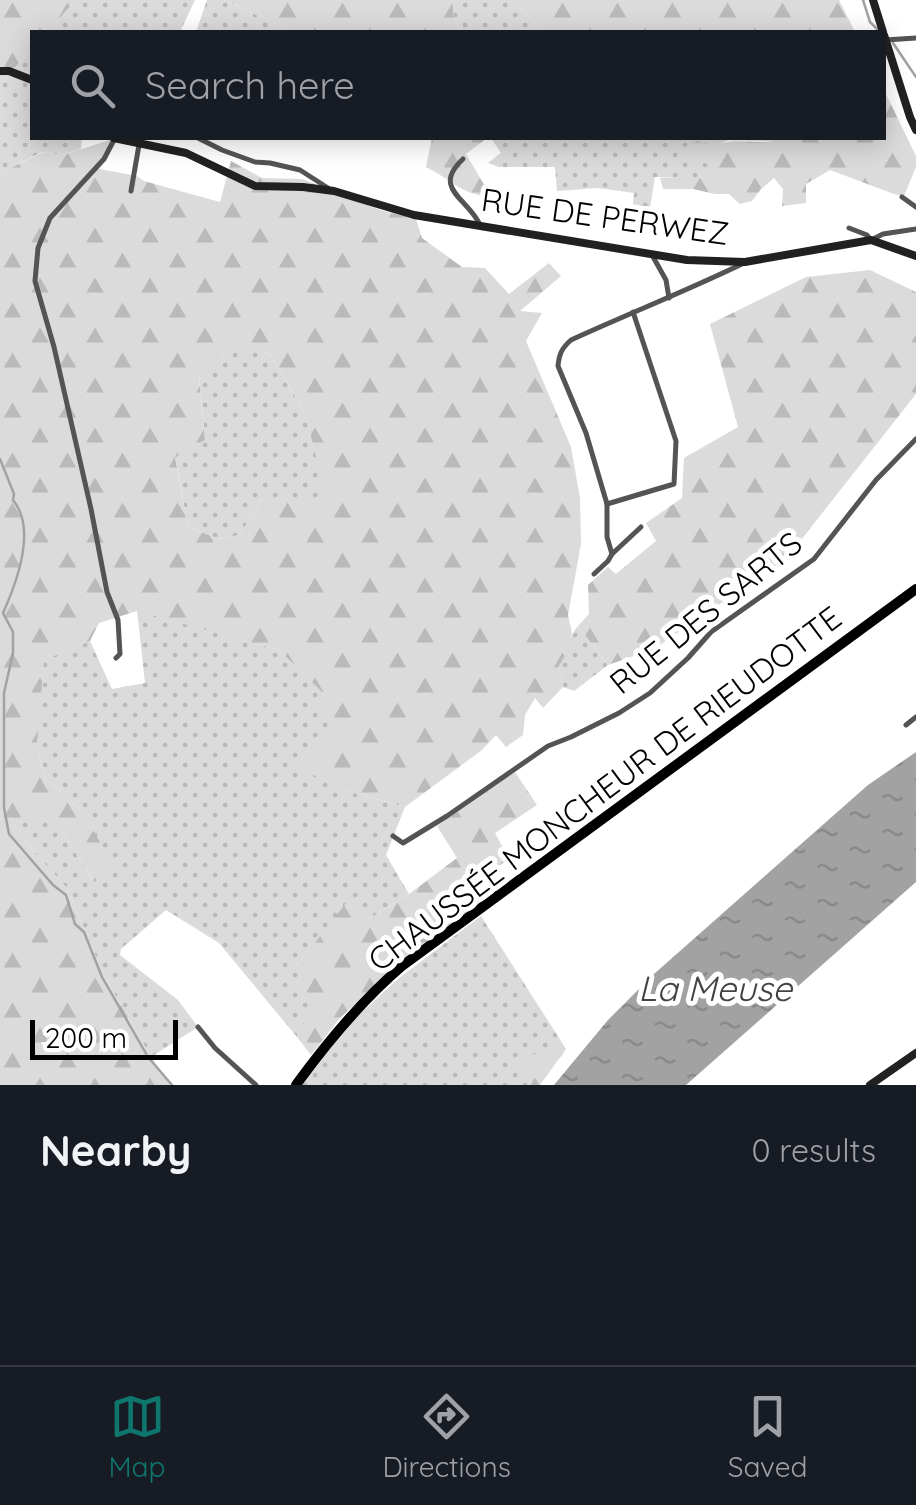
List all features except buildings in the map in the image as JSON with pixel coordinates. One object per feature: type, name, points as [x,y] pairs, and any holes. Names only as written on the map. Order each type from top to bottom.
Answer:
[{"type":"main road","name":"CHAUSSÉE MONCHEUR DE RIEUDOTTE","points":[[296,1085],[350,1016],[402,966],[916,589]]},
{"type":"street","points":[[873,0],[882,30]]},
{"type":"street","points":[[886,36],[916,38]]},
{"type":"street","points":[[886,42],[916,130]]},
{"type":"street","points":[[3,72],[30,79]]},
{"type":"street","points":[[116,140],[104,159],[50,218],[38,248],[35,281],[54,347],[106,592],[118,620],[120,654],[116,658]]},
{"type":"street","name":"RUE DE PERWEZ","points":[[125,140],[186,153],[254,186],[334,192],[414,214],[687,260],[744,262],[871,240],[916,256]]},
{"type":"street","name":"RUE DE PERWEZ","points":[[202,140],[255,162],[300,170],[334,192]]},
{"type":"street","points":[[131,191],[140,144]]},
{"type":"street","points":[[464,159],[452,170],[450,180],[454,194],[475,213],[480,225]]},
{"type":"street","points":[[902,197],[916,207]]},
{"type":"street","name":"RUE DE PERWEZ","points":[[849,228],[871,240]]},
{"type":"street","points":[[871,240],[883,234],[916,230]]},
{"type":"street","points":[[652,254],[666,280],[669,298]]},
{"type":"street","points":[[612,554],[607,537],[607,504],[586,433],[558,366],[559,355],[571,340],[744,262]]},
{"type":"street","points":[[607,504],[674,484],[676,470],[673,429],[632,312]]},
{"type":"street","name":"RUE DES SARTS","points":[[393,836],[403,843],[548,746],[650,693],[711,632],[814,559],[876,480],[916,438]]},
{"type":"street","points":[[594,574],[641,527]]},
{"type":"street","points":[[906,724],[916,717]]},
{"type":"street","points":[[198,1027],[256,1085]]},
{"type":"street","points":[[870,1085],[916,1053]]},
{"type":"green space","points":[[0,0],[76,0],[49,30],[30,30],[30,50],[0,85]]},
{"type":"green space","points":[[76,0],[195,0],[181,30],[49,30]]},
{"type":"green space","points":[[207,0],[224,0],[290,30],[197,30]]},
{"type":"green space","points":[[224,0],[452,0],[460,30],[290,30]]},
{"type":"green space","points":[[452,0],[515,0],[539,30],[460,30]]},
{"type":"green space","points":[[515,0],[839,0],[854,30],[539,30]]},
{"type":"green space","points":[[30,50],[30,140],[82,140],[81,149],[62,155],[42,152],[0,173],[0,85]]},
{"type":"green space","points":[[886,94],[916,156],[916,167],[904,196],[830,170],[806,184],[806,203],[782,206],[783,189],[774,178],[752,201],[740,204],[729,194],[663,189],[660,178],[704,178],[711,166],[678,150],[697,141],[714,146],[886,140]]},
{"type":"green space","points":[[115,140],[94,168],[137,176],[220,202],[231,161],[262,178],[302,179],[380,210],[416,219],[422,238],[462,267],[485,268],[509,294],[549,263],[561,276],[520,311],[542,313],[526,341],[571,447],[580,498],[581,544],[568,615],[570,646],[558,668],[563,687],[543,708],[535,698],[525,715],[523,735],[506,747],[496,735],[482,750],[405,807],[347,791],[295,766],[337,731],[313,709],[325,695],[279,650],[137,611],[99,623],[90,641],[44,660],[37,746],[45,778],[81,810],[116,869],[94,882],[64,834],[43,818],[11,819],[33,851],[67,888],[103,974],[170,1085],[0,1085],[0,173],[43,152],[63,155]],"holes":[[[219,348],[270,353],[306,415],[326,499],[262,499],[240,535],[219,539],[188,527],[175,457],[205,440],[199,377],[212,374]]]},
{"type":"green space","points":[[432,140],[484,140],[466,154],[489,197],[463,189],[426,167]]},
{"type":"green space","points":[[492,140],[728,140],[714,147],[680,150],[712,166],[704,179],[655,177],[647,226],[631,225],[634,193],[598,188],[557,191],[555,167],[499,167],[488,163],[501,153]]},
{"type":"green space","points":[[870,270],[916,292],[916,394],[786,559],[654,649],[608,665],[578,626],[589,614],[588,585],[608,567],[616,574],[656,541],[646,523],[682,498],[684,458],[738,427],[710,324],[806,277]]},
{"type":"green space","points":[[219,347],[270,353],[306,415],[327,499],[262,499],[240,535],[219,539],[188,527],[175,456],[205,440],[199,376]]},
{"type":"green space","points":[[137,610],[279,650],[325,695],[314,709],[337,731],[296,766],[347,791],[405,807],[386,855],[409,894],[369,919],[346,904],[297,984],[312,1010],[297,1037],[219,943],[166,910],[121,949],[120,955],[178,1000],[198,1027],[151,1057],[103,974],[67,888],[33,851],[10,818],[43,818],[64,834],[94,882],[81,810],[45,778],[37,746],[43,660],[90,641],[112,689],[145,683]]},
{"type":"green space","points":[[578,626],[608,665],[574,691],[563,687],[558,668]]},
{"type":"green space","points":[[515,772],[537,805],[495,833],[509,859],[493,870],[504,884],[406,958],[340,1018],[311,1055],[297,1037],[311,1010],[297,984],[307,953],[346,903],[369,919],[457,858],[437,826]]},
{"type":"green space","points":[[481,916],[561,1041],[528,1085],[302,1085],[351,1022],[399,978]]},
{"type":"green space","points":[[561,1041],[566,1049],[540,1085],[528,1085],[520,1061],[537,1053],[547,1056]]},
{"type":"water","name":"La Meuse","points":[[916,752],[916,882],[686,1085],[554,1085],[608,1020],[654,974],[868,785]]},
{"type":"waterway","points":[[863,0],[870,22],[878,30]]},
{"type":"waterway","points":[[893,43],[916,77]]},
{"type":"waterway","points":[[0,459],[24,526],[19,571],[3,613],[13,632],[13,653],[4,693],[4,808],[9,834],[66,895],[75,924],[84,932],[102,977],[148,1057],[172,1085]]}]
